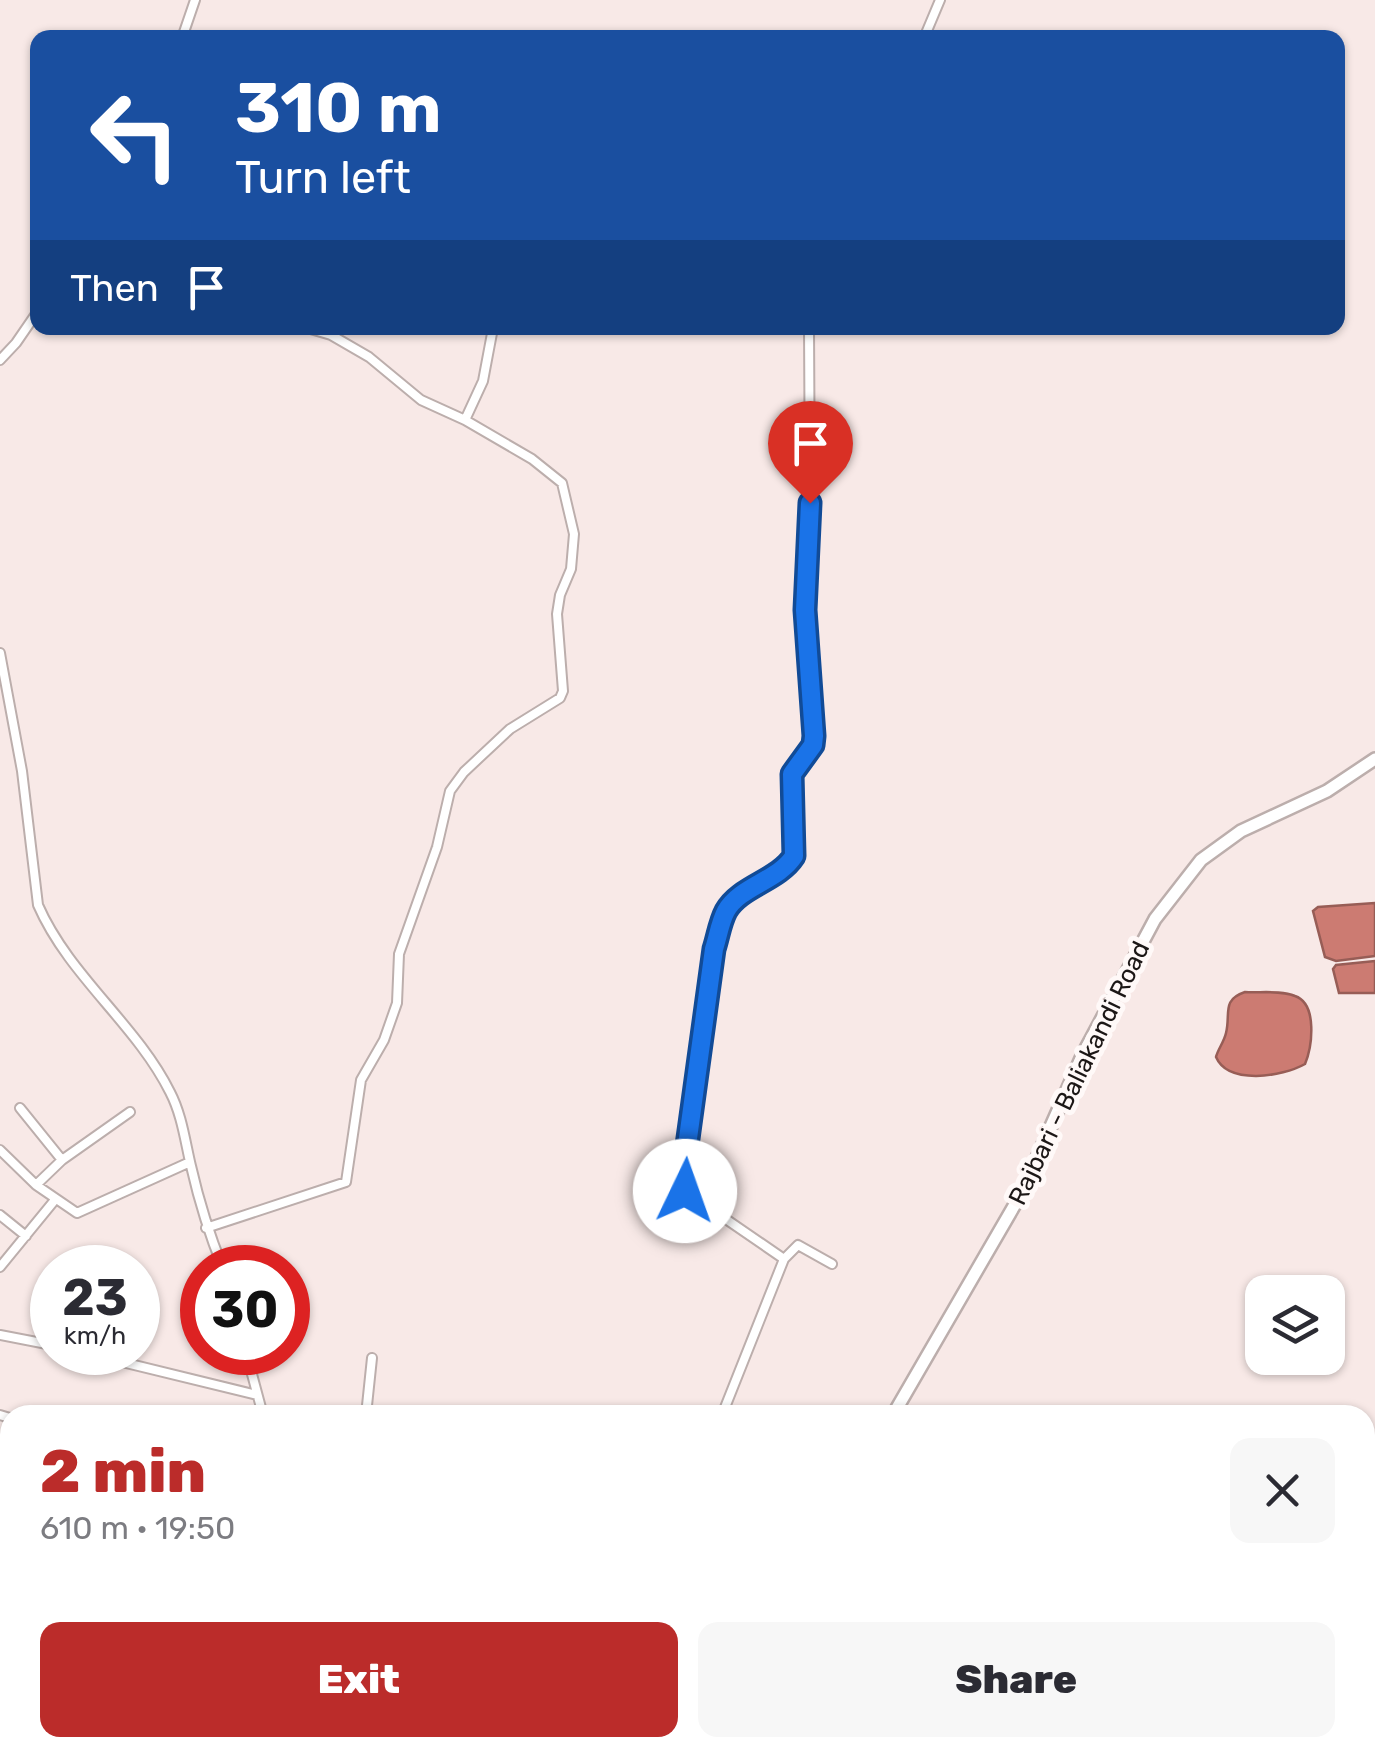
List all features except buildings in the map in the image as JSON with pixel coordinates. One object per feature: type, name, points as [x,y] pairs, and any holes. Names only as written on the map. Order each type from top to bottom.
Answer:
[{"type":"main road","name":"Rajbari - Baliakandi Road","points":[[899,1405],[1021,1194],[1083,1054],[1155,919],[1201,860],[1227,840],[1327,790],[1375,759]]},
{"type":"street","points":[[185,30],[196,0]]},
{"type":"street","points":[[927,30],[940,0]]},
{"type":"street","points":[[0,360],[30,323]]},
{"type":"street","points":[[206,1228],[346,1182],[361,1080],[384,1040],[397,1003],[399,954],[437,847],[450,791],[500,737],[560,698],[563,691],[557,614],[570,569],[574,534],[562,484],[532,458],[420,400],[370,356],[332,335]]},
{"type":"street","points":[[465,420],[483,382],[492,335]]},
{"type":"street","points":[[784,1259],[690,1195],[682,1188],[682,1182],[714,949],[723,918],[734,901],[781,871],[794,856],[792,774],[813,745],[805,610],[810,503],[809,335]]},
{"type":"street","points":[[0,653],[22,771],[38,905],[69,958],[158,1071],[179,1114],[213,1245]]},
{"type":"street","points":[[20,1108],[62,1160]]},
{"type":"street","points":[[36,1186],[62,1160],[130,1112]]},
{"type":"street","points":[[0,1150],[36,1186],[77,1213],[190,1162]]},
{"type":"street","points":[[0,1267],[54,1200]]},
{"type":"street","points":[[0,1214],[26,1236]]},
{"type":"street","points":[[726,1405],[784,1259],[798,1245],[832,1264]]},
{"type":"street","points":[[0,1335],[30,1340]]},
{"type":"street","points":[[367,1405],[372,1358]]},
{"type":"street","points":[[160,1371],[257,1395]]},
{"type":"street","points":[[252,1375],[260,1405]]},
{"type":"shaded area","points":[[1375,903],[1375,956],[1336,961],[1325,957],[1313,911],[1318,907]]},
{"type":"shaded area","points":[[1375,961],[1375,993],[1339,993],[1333,969],[1336,965]]},
{"type":"shaded area","points":[[1283,993],[1302,1001],[1311,1027],[1305,1064],[1256,1076],[1222,1066],[1216,1057],[1226,1033],[1228,1008],[1237,995]]},
{"type":"route","points":[[685,1191],[682,1182],[714,949],[723,918],[734,901],[788,866],[794,856],[792,774],[813,745],[814,736],[805,610],[810,503]]}]
